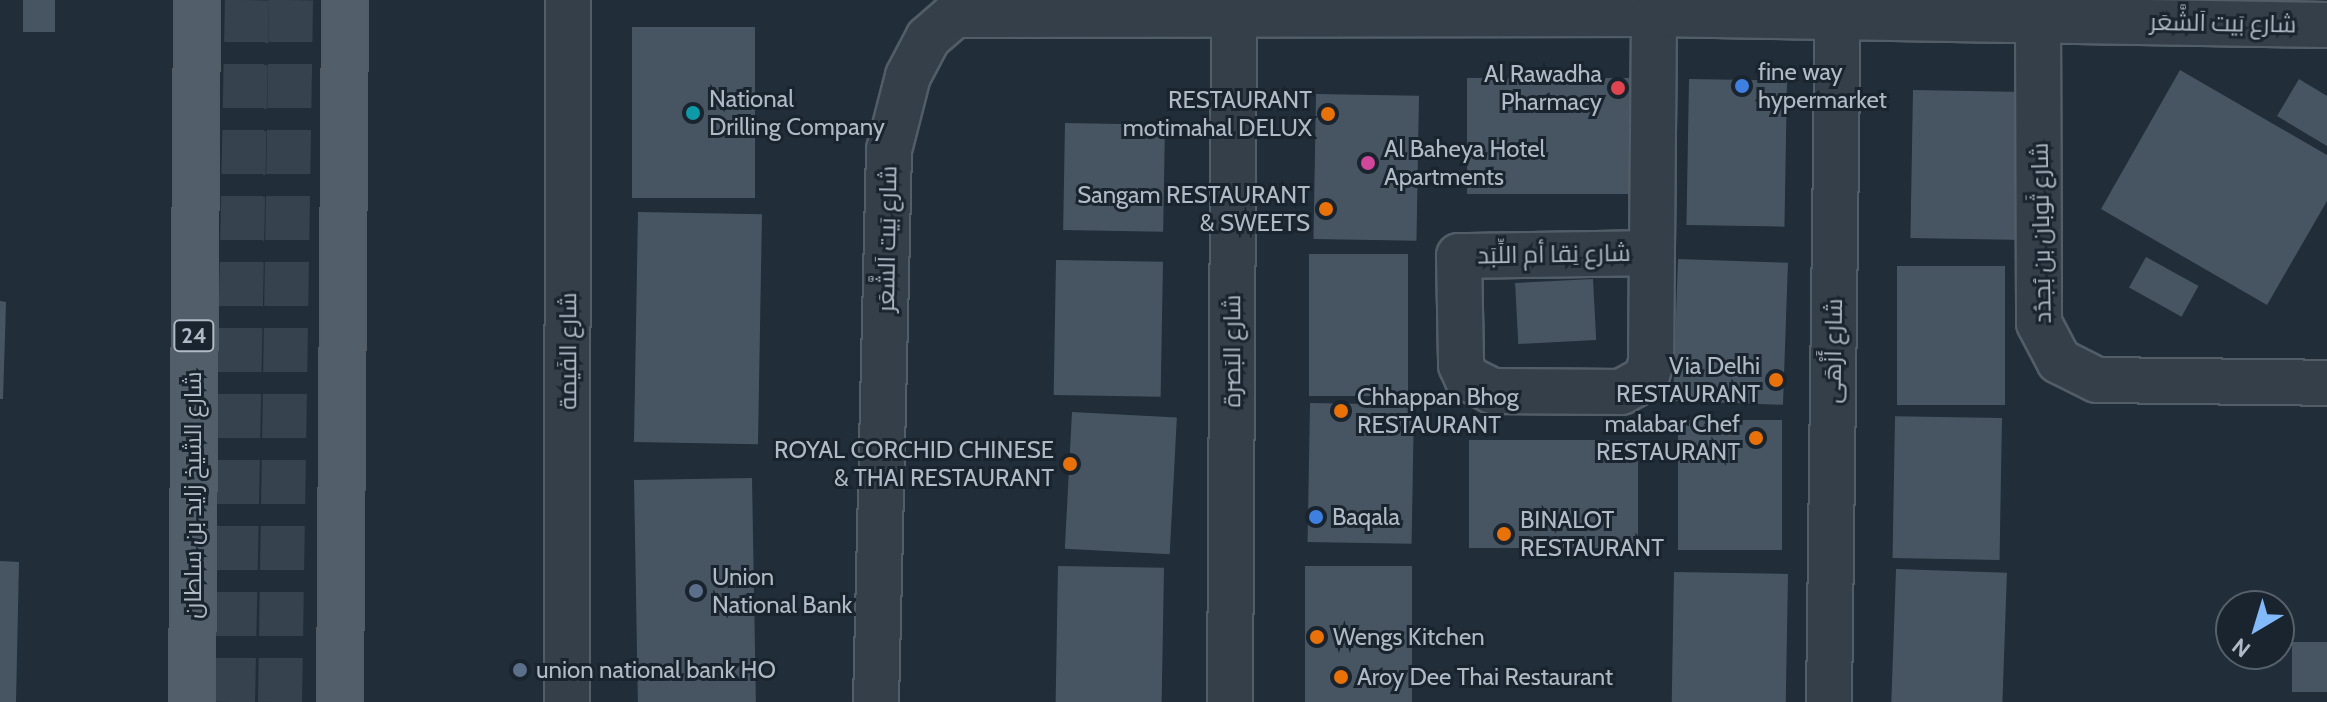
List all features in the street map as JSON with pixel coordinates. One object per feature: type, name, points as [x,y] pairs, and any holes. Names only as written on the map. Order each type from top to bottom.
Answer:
[{"type":"main road","name":"شارع الشيخ زايد بن سلطان","points":[[192,702],[197,0]]},
{"type":"main road","points":[[340,702],[345,0]]},
{"type":"street","name":"شارع الفَيمة","points":[[567,702],[568,0]]},
{"type":"street","name":"شارع بَيت اَلشَّعَر","points":[[876,702],[889,150],[908,76],[928,38],[954,15],[1234,7],[1654,14],[1838,8],[2038,19],[2327,25]]},
{"type":"street","name":"شارع البَصرة","points":[[1230,702],[1234,7]]},
{"type":"street","name":"شارع أَزْهَى","points":[[1829,702],[1838,8]]},
{"type":"street","name":"شارع نِقا أم اللِّبَد","points":[[1652,253],[1459,256],[1461,365],[1467,378],[1492,391],[1621,392],[1635,387],[1651,363],[1652,253],[1654,14]]},
{"type":"street","name":"شارع ثَوبان بن بُجدُد","points":[[2038,19],[2039,323],[2059,361],[2097,380],[2327,383]]},
{"type":"building","points":[[23,0],[55,0],[55,32],[23,32]]},
{"type":"building","name":"National Drilling Company","points":[[632,27],[755,27],[755,198],[632,198]]},
{"type":"building","points":[[2180,70],[2327,155],[2327,201],[2267,305],[2101,209]]},
{"type":"building","points":[[1467,78],[1630,78],[1630,194],[1467,194]]},
{"type":"building","points":[[1689,79],[1787,81],[1784,227],[1686,225]]},
{"type":"building","points":[[2299,79],[2327,96],[2327,146],[2277,116]]},
{"type":"building","points":[[1913,90],[2027,92],[2024,240],[1910,238]]},
{"type":"building","points":[[1316,94],[1419,96],[1416,241],[1313,239]]},
{"type":"building","points":[[1065,123],[1165,125],[1163,232],[1063,230]]},
{"type":"building","points":[[638,212],[762,214],[758,444],[634,442]]},
{"type":"building","points":[[1309,254],[1408,254],[1408,396],[1309,396]]},
{"type":"building","points":[[2146,257],[2198,286],[2182,317],[2129,288]]},
{"type":"building","points":[[1678,259],[1788,263],[1783,405],[1673,401]]},
{"type":"building","points":[[1056,260],[1163,262],[1161,397],[1054,395]]},
{"type":"building","points":[[1897,266],[2005,266],[2005,405],[1897,405]]},
{"type":"building","points":[[1593,279],[1596,340],[1518,344],[1515,283]]},
{"type":"building","points":[[0,301],[6,302],[3,399],[0,399]]},
{"type":"building","points":[[1310,403],[1414,405],[1412,544],[1308,542]]},
{"type":"building","points":[[1072,412],[1177,417],[1170,554],[1065,549]]},
{"type":"building","points":[[1895,416],[2002,418],[2000,560],[1893,558]]},
{"type":"building","points":[[1678,420],[1782,420],[1782,550],[1678,550]]},
{"type":"building","points":[[1469,440],[1638,440],[1638,548],[1469,548]]},
{"type":"building","name":"Union National Bank","points":[[752,478],[756,702],[638,702],[634,480]]},
{"type":"building","points":[[0,561],[19,562],[16,702],[0,702]]},
{"type":"building","points":[[1058,566],[1164,568],[1162,702],[1056,702]]},
{"type":"building","points":[[1305,566],[1412,566],[1412,702],[1305,702]]},
{"type":"building","points":[[1896,569],[2007,573],[2002,702],[1891,702]]},
{"type":"building","points":[[1674,572],[1788,574],[1786,702],[1672,702]]},
{"type":"building","points":[[2295,642],[2327,642],[2327,692],[2292,692]]},
{"type":"tunnel","points":[[233,702],[247,0]]},
{"type":"tunnel","points":[[280,702],[291,0]]},
{"type":"place","name":"fine way hypermarket","points":[[1742,86]]},
{"type":"place","name":"Al Rawadha Pharmacy","points":[[1618,88]]},
{"type":"place","name":"National Drilling Company","points":[[693,113]]},
{"type":"place","name":"RESTAURANT motimahal DELUX","points":[[1328,114]]},
{"type":"place","name":"Al Baheya Hotel Apartments","points":[[1368,163]]},
{"type":"place","name":"Sangam RESTAURANT & SWEETS","points":[[1326,209]]},
{"type":"place","name":"Via Delhi RESTAURANT","points":[[1776,380]]},
{"type":"place","name":"Chhappan Bhog RESTAURANT","points":[[1341,411]]},
{"type":"place","name":"malabar Chef RESTAURANT","points":[[1756,438]]},
{"type":"place","name":"ROYAL CORCHID CHINESE & THAI RESTAURANT","points":[[1070,464]]},
{"type":"place","name":"Baqala","points":[[1316,517]]},
{"type":"place","name":"BINALOT RESTAURANT","points":[[1504,534]]},
{"type":"place","name":"Union National Bank","points":[[696,591]]},
{"type":"place","name":"Wengs Kitchen","points":[[1317,637]]},
{"type":"place","name":"union national bank HO","points":[[520,670]]},
{"type":"place","name":"Aroy Dee Thai Restaurant","points":[[1341,677]]}]
